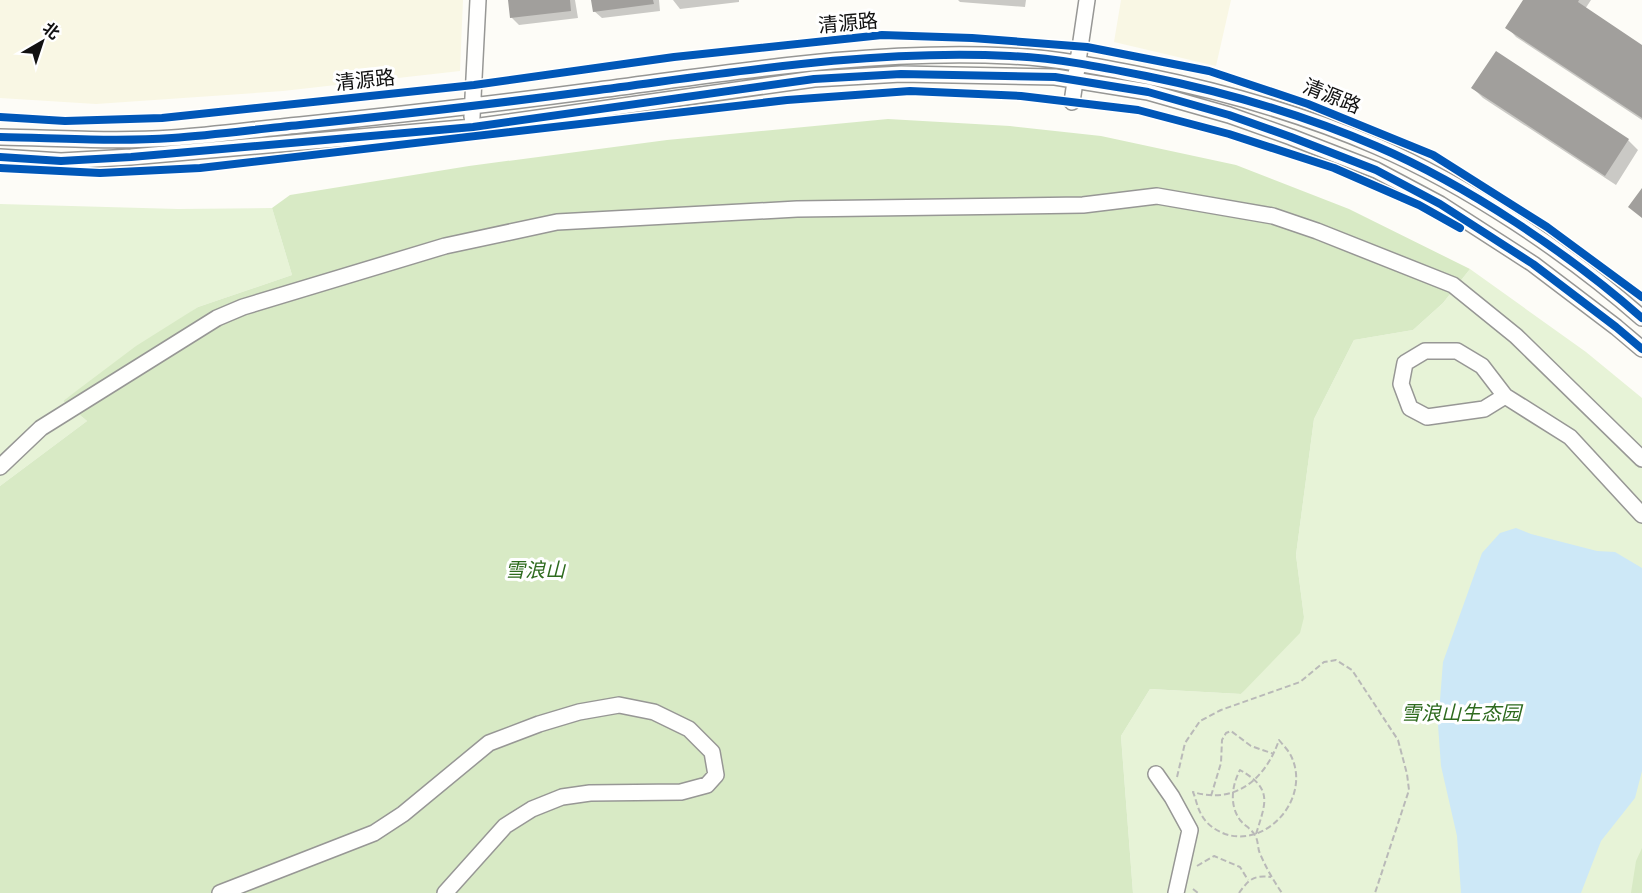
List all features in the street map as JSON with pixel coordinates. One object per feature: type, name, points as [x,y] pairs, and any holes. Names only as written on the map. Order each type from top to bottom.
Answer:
[{"type":"street","points":[[474,132],[472,107],[478,0]]},
{"type":"street","points":[[1072,102],[1087,0]]},
{"type":"street","name":"清源路","points":[[0,137],[170,138],[472,107],[823,60],[922,55],[1011,56],[1077,62],[1245,99],[1315,122],[1379,147],[1446,181],[1521,227],[1602,285],[1642,318]]},
{"type":"street","points":[[0,157],[61,160],[131,157],[474,132],[814,79],[901,74],[1054,77],[1148,92],[1229,115],[1291,136],[1376,171],[1440,204],[1533,264],[1642,349]]},
{"type":"street","points":[[0,467],[41,428],[217,318],[243,307],[445,246],[557,222],[797,209],[1083,205],[1157,196],[1273,216],[1453,285],[1516,336],[1642,459]]},
{"type":"street","points":[[1505,396],[1484,410],[1427,417],[1410,408],[1401,384],[1405,363],[1425,351],[1457,351],[1482,366],[1505,396],[1570,437],[1642,514]]},
{"type":"street","points":[[219,893],[374,833],[403,814],[489,742],[579,712],[619,705],[654,712],[689,729],[712,752],[716,775],[707,785],[681,792],[590,793],[562,797],[532,809],[505,826],[445,893]]},
{"type":"street","points":[[1156,774],[1190,830],[1176,893]]},
{"type":"path","points":[[1172,797],[1185,743],[1200,721],[1221,710],[1300,682],[1324,662],[1336,660],[1352,670],[1398,740],[1407,774],[1409,790],[1375,893]]},
{"type":"path","points":[[1211,796],[1221,763],[1222,740],[1226,733],[1231,731],[1251,746],[1274,754]]},
{"type":"path","points":[[1279,740],[1292,758],[1296,778],[1293,799],[1281,818],[1265,831],[1256,835],[1234,837],[1215,830],[1201,815],[1193,792],[1211,796],[1232,793],[1246,787],[1255,779],[1266,768],[1279,740]]},
{"type":"path","points":[[1256,835],[1239,819],[1235,809],[1232,793],[1240,770],[1255,779],[1265,793],[1265,805],[1256,835],[1259,851],[1271,877],[1282,893]]},
{"type":"path","points":[[1198,893],[1182,874],[1214,856],[1240,867],[1248,880]]},
{"type":"path","points":[[1239,893],[1248,880],[1258,875],[1271,877]]},
{"type":"shaded area","points":[[0,0],[463,0],[460,71],[283,91],[96,104],[0,98]]},
{"type":"shaded area","points":[[1121,0],[1231,0],[1216,66],[1114,42]]},
{"type":"green space","name":"雪浪山","points":[[888,119],[1010,126],[1101,136],[1236,165],[1349,209],[1470,269],[1443,303],[1413,330],[1354,340],[1314,419],[1296,555],[1304,617],[1300,633],[1241,694],[1150,689],[1121,736],[1133,893],[0,893],[0,486],[87,421],[63,401],[136,346],[198,307],[292,275],[272,208],[290,195],[469,166],[667,140]]},
{"type":"green space","points":[[0,204],[178,209],[272,208],[292,275],[198,307],[63,401],[87,421],[0,486]]},
{"type":"green space","name":"雪浪山生态园","points":[[1470,269],[1586,352],[1642,398],[1642,893],[1133,893],[1121,736],[1150,689],[1241,694],[1304,617],[1296,555],[1314,419],[1354,340],[1413,330],[1443,303]]},
{"type":"green space","points":[[1642,848],[1642,893],[1631,893],[1636,861]]},
{"type":"water","points":[[1516,528],[1597,551],[1615,552],[1642,568],[1642,771],[1635,798],[1601,841],[1581,893],[1461,893],[1457,836],[1441,766],[1438,725],[1443,662],[1482,553],[1500,533]]},
{"type":"building","points":[[508,0],[570,0],[571,11],[510,18]]},
{"type":"building","points":[[591,0],[653,0],[654,4],[593,12]]},
{"type":"building","points":[[1523,0],[1579,0],[1578,2],[1642,45],[1642,118],[1505,28]]},
{"type":"building","points":[[1496,51],[1629,139],[1605,176],[1471,88]]},
{"type":"building","points":[[1642,188],[1642,218],[1628,207]]},
{"type":"cycle path","points":[[0,117],[65,121],[162,118],[474,85],[674,57],[882,35],[972,38],[1087,47],[1209,71],[1308,104],[1433,155],[1547,227],[1642,297]]},
{"type":"cycle path","points":[[0,137],[108,140],[220,134],[446,109],[747,70],[852,59],[957,55],[1044,59],[1095,66],[1205,89],[1292,114],[1376,146],[1481,200],[1582,269],[1642,318]]},
{"type":"cycle path","points":[[0,157],[61,161],[131,157],[473,127],[814,79],[901,74],[1055,77],[1148,92],[1229,115],[1376,170],[1440,204],[1533,264],[1642,349]]},
{"type":"cycle path","points":[[0,168],[100,173],[200,168],[787,100],[910,91],[1021,96],[1138,110],[1229,134],[1334,168],[1419,205],[1460,228]]}]
